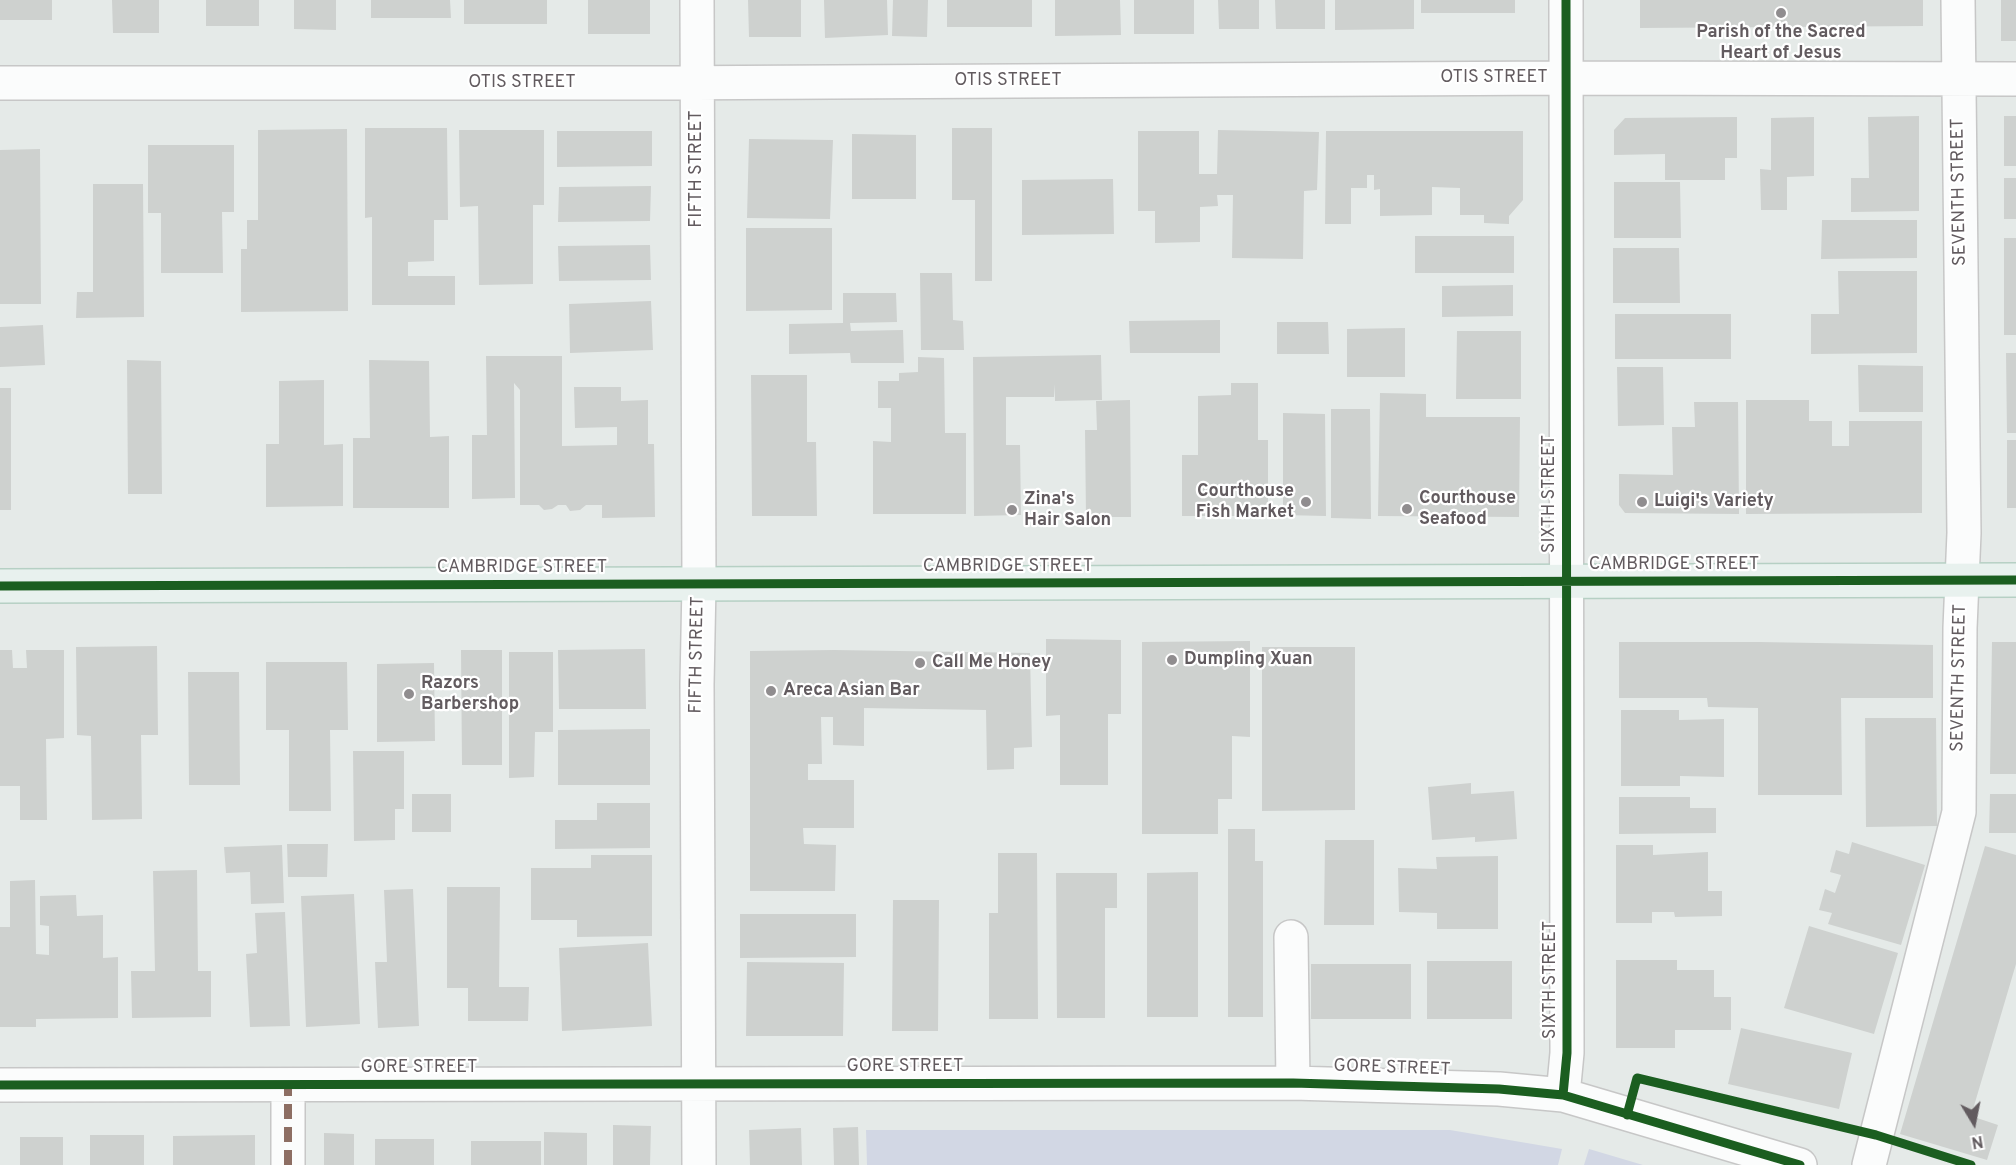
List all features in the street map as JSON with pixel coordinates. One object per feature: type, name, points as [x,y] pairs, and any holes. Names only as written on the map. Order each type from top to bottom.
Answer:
[{"type":"main road","name":"CAMBRIDGE STREET","points":[[0,586],[2016,580]]},
{"type":"street","name":"FIFTH STREET","points":[[698,0],[699,1165]]},
{"type":"street","name":"SIXTH STREET","points":[[1563,1095],[1568,1053],[1566,0]]},
{"type":"street","name":"SEVENTH STREET","points":[[1869,1165],[1959,812],[1964,533],[1958,0]]},
{"type":"street","name":"OTIS STREET","points":[[0,83],[1566,78],[2016,79]]},
{"type":"street","points":[[1291,937],[1293,1083]]},
{"type":"street","name":"GORE STREET","points":[[0,1085],[1293,1083],[1499,1089],[1563,1095],[1800,1165]]},
{"type":"street","points":[[288,1085],[288,1165]]},
{"type":"shaded area","points":[[866,1130],[1450,1130],[1562,1149],[1558,1165],[867,1165]]},
{"type":"shaded area","points":[[1589,1149],[1643,1165],[1584,1165]]},
{"type":"building","points":[[0,0],[52,0],[52,20],[0,20]]},
{"type":"building","points":[[112,0],[159,0],[159,33],[113,33]]},
{"type":"building","points":[[206,0],[259,0],[259,26],[206,26]]},
{"type":"building","points":[[294,0],[336,0],[336,30],[294,29]]},
{"type":"building","points":[[371,0],[450,0],[451,18],[371,18]]},
{"type":"building","points":[[464,0],[547,0],[547,24],[464,24]]},
{"type":"building","points":[[588,0],[650,0],[650,34],[588,34]]},
{"type":"building","points":[[748,0],[801,0],[801,37],[749,37]]},
{"type":"building","points":[[824,0],[887,0],[888,35],[825,38]]},
{"type":"building","points":[[893,0],[928,0],[927,37],[892,36]]},
{"type":"building","points":[[947,0],[1032,0],[1032,27],[947,27]]},
{"type":"building","points":[[1055,0],[1120,0],[1121,35],[1055,36]]},
{"type":"building","points":[[1134,0],[1194,0],[1194,34],[1134,34]]},
{"type":"building","points":[[1218,0],[1259,0],[1259,29],[1219,29]]},
{"type":"building","points":[[1275,0],[1325,0],[1325,29],[1276,29]]},
{"type":"building","points":[[1335,0],[1414,0],[1414,29],[1335,30]]},
{"type":"building","points":[[1421,0],[1515,0],[1515,13],[1421,13]]},
{"type":"building","name":"Parish of the Sacred Heart of Jesus","points":[[1640,0],[1923,0],[1923,26],[1640,28]]},
{"type":"building","points":[[2001,0],[2016,0],[2016,41],[2001,41]]},
{"type":"building","points":[[1919,116],[1919,211],[1851,212],[1851,178],[1869,178],[1868,117]]},
{"type":"building","points":[[2004,116],[2016,116],[2016,166],[2004,166]]},
{"type":"building","points":[[1737,117],[1737,158],[1725,158],[1725,180],[1665,180],[1665,154],[1614,155],[1614,130],[1625,118]]},
{"type":"building","points":[[1814,117],[1814,176],[1787,177],[1787,210],[1761,210],[1760,169],[1771,170],[1771,118]]},
{"type":"building","points":[[365,128],[447,128],[448,220],[434,220],[434,261],[408,262],[408,276],[455,276],[455,305],[372,305],[372,217],[365,218]]},
{"type":"building","points":[[952,128],[992,128],[992,281],[975,281],[975,200],[952,200]]},
{"type":"building","points":[[347,129],[348,311],[241,312],[241,249],[247,249],[247,220],[258,220],[258,130]]},
{"type":"building","points":[[459,130],[544,130],[544,205],[533,205],[533,284],[479,285],[478,206],[460,207]]},
{"type":"building","points":[[1218,130],[1319,132],[1317,190],[1304,191],[1303,259],[1232,258],[1233,195],[1217,195],[1218,206],[1200,207],[1200,242],[1155,243],[1155,211],[1138,211],[1138,131],[1199,131],[1199,174],[1217,174]]},
{"type":"building","points":[[557,131],[652,131],[652,166],[557,167]]},
{"type":"building","points":[[1326,131],[1523,131],[1523,200],[1509,216],[1509,224],[1484,223],[1484,215],[1460,215],[1460,188],[1432,187],[1432,215],[1380,216],[1380,189],[1374,190],[1374,175],[1367,175],[1367,188],[1351,188],[1351,224],[1325,224]]},
{"type":"building","points":[[852,134],[916,135],[916,199],[852,199]]},
{"type":"building","points":[[749,139],[833,140],[830,219],[747,218]]},
{"type":"building","points":[[148,145],[234,145],[234,212],[222,212],[223,273],[161,273],[161,213],[148,213]]},
{"type":"building","points":[[40,149],[41,304],[0,304],[0,150]]},
{"type":"building","points":[[2004,178],[2016,178],[2016,219],[2004,219]]},
{"type":"building","points":[[1113,179],[1114,234],[1022,235],[1022,180]]},
{"type":"building","points":[[1614,182],[1680,182],[1681,238],[1614,238]]},
{"type":"building","points":[[93,184],[143,184],[144,317],[76,318],[77,292],[93,292]]},
{"type":"building","points":[[651,186],[650,221],[558,222],[559,187]]},
{"type":"building","points":[[1822,220],[1917,220],[1917,258],[1821,259]]},
{"type":"building","points":[[746,228],[832,228],[832,310],[746,311]]},
{"type":"building","points":[[1415,236],[1514,236],[1514,273],[1415,273]]},
{"type":"building","points":[[2004,238],[2016,238],[2016,335],[2004,335]]},
{"type":"building","points":[[650,245],[651,280],[559,281],[558,246]]},
{"type":"building","points":[[1613,248],[1679,248],[1680,303],[1613,303]]},
{"type":"building","points":[[1838,271],[1917,271],[1917,353],[1811,354],[1811,314],[1839,314]]},
{"type":"building","points":[[920,273],[952,273],[953,320],[963,321],[964,350],[921,350]]},
{"type":"building","points":[[1513,285],[1513,316],[1442,317],[1442,286]]},
{"type":"building","points":[[843,293],[896,293],[897,322],[850,323],[851,331],[903,330],[904,363],[851,363],[850,353],[789,354],[789,324],[843,323]]},
{"type":"building","points":[[651,301],[653,350],[570,353],[569,304]]},
{"type":"building","points":[[1615,314],[1731,314],[1731,359],[1615,359]]},
{"type":"building","points":[[1220,320],[1220,353],[1130,353],[1129,321]]},
{"type":"building","points":[[1277,322],[1328,322],[1329,354],[1277,354]]},
{"type":"building","points":[[43,325],[45,365],[0,367],[0,327]]},
{"type":"building","points":[[1405,328],[1405,377],[1347,377],[1347,329]]},
{"type":"building","points":[[1457,331],[1521,331],[1521,399],[1456,399]]},
{"type":"building","points":[[2006,353],[2016,353],[2016,433],[2007,433]]},
{"type":"building","points":[[1101,355],[1102,400],[1055,401],[1055,384],[1054,397],[1006,397],[1006,445],[1020,445],[1021,515],[974,516],[973,357]]},
{"type":"building","points":[[486,356],[562,356],[562,446],[617,445],[617,427],[575,428],[574,387],[621,387],[621,401],[648,400],[648,444],[654,444],[655,517],[602,518],[602,505],[586,505],[580,510],[570,511],[566,505],[544,510],[539,505],[520,505],[520,390],[514,383],[515,498],[472,499],[472,435],[487,435]]},
{"type":"building","points":[[918,357],[944,358],[945,433],[966,433],[966,514],[873,514],[873,441],[891,442],[891,408],[878,408],[878,381],[899,381],[899,373],[918,372]]},
{"type":"building","points":[[127,360],[161,361],[162,494],[128,494]]},
{"type":"building","points":[[369,360],[429,361],[430,437],[449,436],[449,508],[353,508],[353,438],[370,438]]},
{"type":"building","points":[[1858,365],[1923,366],[1923,412],[1859,412]]},
{"type":"building","points":[[1617,367],[1663,367],[1664,425],[1618,426]]},
{"type":"building","points":[[751,375],[807,375],[807,442],[816,442],[817,516],[752,516]]},
{"type":"building","points":[[324,380],[324,445],[343,444],[343,506],[266,507],[266,444],[279,444],[279,381]]},
{"type":"building","points":[[1231,383],[1258,383],[1258,440],[1268,440],[1268,516],[1182,516],[1182,455],[1198,455],[1198,396],[1231,395]]},
{"type":"building","points":[[0,388],[11,388],[11,510],[0,510]]},
{"type":"building","points":[[1380,393],[1426,394],[1426,417],[1520,417],[1519,517],[1378,516]]},
{"type":"building","points":[[1130,400],[1131,517],[1086,517],[1085,430],[1097,430],[1096,401]]},
{"type":"building","points":[[1746,400],[1809,400],[1809,421],[1832,421],[1832,446],[1849,446],[1849,421],[1922,421],[1922,513],[1746,514]]},
{"type":"building","points":[[1694,402],[1738,402],[1739,514],[1625,513],[1619,505],[1619,474],[1673,475],[1672,427],[1695,427]]},
{"type":"building","points":[[1331,409],[1370,409],[1371,519],[1331,518]]},
{"type":"building","points":[[1283,413],[1325,414],[1326,516],[1283,515]]},
{"type":"building","points":[[2007,440],[2016,440],[2016,508],[2007,508]]},
{"type":"building","points":[[1046,639],[1121,640],[1121,714],[1108,714],[1108,785],[1060,785],[1060,715],[1046,716]]},
{"type":"building","points":[[1250,641],[1250,737],[1232,736],[1232,799],[1218,799],[1218,834],[1142,834],[1142,642]]},
{"type":"building","points":[[1619,642],[1933,645],[1933,698],[1841,698],[1842,795],[1758,795],[1758,708],[1708,707],[1707,698],[1619,698]]},
{"type":"building","points":[[1992,642],[2016,642],[2016,774],[1990,774]]},
{"type":"building","points":[[157,646],[158,735],[141,735],[142,819],[92,820],[91,736],[77,735],[76,647]]},
{"type":"building","points":[[1262,647],[1355,647],[1355,810],[1262,811]]},
{"type":"building","points":[[645,649],[646,709],[559,709],[558,650]]},
{"type":"building","points":[[0,650],[12,650],[13,668],[27,668],[26,650],[64,650],[64,738],[46,739],[47,820],[20,820],[20,786],[0,786]]},
{"type":"building","points":[[461,650],[502,650],[502,765],[462,765]]},
{"type":"building","points":[[750,651],[1030,653],[1032,747],[1014,748],[1014,769],[987,770],[986,710],[864,708],[864,746],[833,745],[833,717],[821,717],[822,764],[808,764],[808,780],[854,780],[854,828],[803,828],[804,844],[836,845],[835,891],[750,891]]},
{"type":"building","points":[[509,652],[553,652],[553,732],[535,732],[534,777],[509,778]]},
{"type":"building","points":[[266,662],[347,662],[348,730],[330,730],[331,811],[289,811],[289,730],[266,730]]},
{"type":"building","points":[[434,663],[435,741],[377,742],[377,664]]},
{"type":"building","points":[[188,672],[239,672],[240,785],[189,785]]},
{"type":"building","points":[[1621,710],[1679,710],[1679,720],[1724,719],[1724,777],[1680,776],[1680,786],[1621,786]]},
{"type":"building","points":[[1865,718],[1936,718],[1937,826],[1866,827]]},
{"type":"building","points":[[650,729],[650,785],[558,785],[558,730]]},
{"type":"building","points":[[353,751],[404,751],[404,809],[395,809],[395,840],[354,841]]},
{"type":"building","points":[[1471,783],[1471,794],[1514,791],[1517,839],[1475,842],[1475,837],[1432,840],[1428,787]]},
{"type":"building","points":[[412,794],[451,794],[451,832],[412,832]]},
{"type":"building","points":[[1990,794],[2016,794],[2016,833],[1989,833]]},
{"type":"building","points":[[1619,797],[1690,797],[1690,808],[1716,808],[1716,833],[1619,834]]},
{"type":"building","points":[[597,803],[650,803],[650,848],[555,849],[555,820],[597,820]]},
{"type":"building","points":[[1228,829],[1255,829],[1255,861],[1263,861],[1263,1017],[1228,1017]]},
{"type":"building","points":[[1325,840],[1374,840],[1374,925],[1324,925]]},
{"type":"building","points":[[1852,842],[1925,865],[1901,945],[1828,924],[1832,913],[1819,910],[1825,889],[1835,893],[1841,875],[1830,872],[1836,850],[1849,854]]},
{"type":"building","points":[[287,844],[328,844],[327,877],[288,877]]},
{"type":"building","points":[[282,845],[284,903],[251,904],[250,872],[226,873],[224,847]]},
{"type":"building","points":[[1616,845],[1653,845],[1653,855],[1708,852],[1708,891],[1722,891],[1722,916],[1675,917],[1674,912],[1652,912],[1652,923],[1616,923]]},
{"type":"building","points":[[1985,846],[2016,855],[2016,964],[1971,1116],[1998,1125],[1987,1160],[1900,1134]]},
{"type":"building","points":[[998,853],[1037,853],[1038,1019],[989,1019],[989,913],[998,913]]},
{"type":"building","points":[[591,855],[652,855],[652,936],[577,937],[577,920],[531,920],[531,868],[591,868]]},
{"type":"building","points":[[1498,856],[1498,929],[1437,929],[1437,913],[1399,912],[1398,868],[1437,869],[1436,857]]},
{"type":"building","points":[[197,870],[198,971],[211,971],[211,1017],[132,1018],[131,971],[155,971],[153,871]]},
{"type":"building","points":[[1198,872],[1198,1017],[1147,1017],[1147,873]]},
{"type":"building","points":[[1056,873],[1117,873],[1117,908],[1105,908],[1105,1018],[1057,1018]]},
{"type":"building","points":[[35,880],[36,954],[49,955],[49,926],[40,925],[40,896],[76,895],[77,916],[103,915],[103,958],[118,957],[118,1018],[36,1019],[36,1027],[0,1027],[0,927],[10,927],[10,881]]},
{"type":"building","points":[[447,887],[500,887],[499,987],[529,987],[528,1021],[468,1021],[468,988],[447,988]]},
{"type":"building","points":[[413,889],[419,1026],[378,1028],[375,962],[387,962],[384,890]]},
{"type":"building","points":[[354,894],[360,1024],[306,1027],[301,896]]},
{"type":"building","points":[[893,900],[939,900],[938,1031],[892,1031]]},
{"type":"building","points":[[285,912],[290,1026],[250,1027],[246,954],[257,953],[255,913]]},
{"type":"building","points":[[740,914],[856,914],[856,957],[740,958]]},
{"type":"building","points":[[1809,926],[1898,953],[1874,1034],[1784,1008]]},
{"type":"building","points":[[648,943],[652,1026],[562,1031],[559,948]]},
{"type":"building","points":[[1616,960],[1677,960],[1677,970],[1714,970],[1714,997],[1731,997],[1731,1030],[1675,1030],[1675,1048],[1616,1048]]},
{"type":"building","points":[[1427,961],[1512,961],[1512,1019],[1427,1019]]},
{"type":"building","points":[[747,962],[844,963],[843,1036],[746,1036]]},
{"type":"building","points":[[1311,964],[1411,964],[1411,1019],[1311,1019]]},
{"type":"building","points":[[1741,1028],[1852,1053],[1839,1109],[1728,1084]]},
{"type":"building","points":[[613,1125],[651,1126],[650,1165],[613,1165]]},
{"type":"building","points":[[858,1127],[859,1165],[834,1165],[833,1128]]},
{"type":"building","points":[[801,1128],[802,1165],[750,1165],[749,1130]]},
{"type":"building","points":[[544,1132],[587,1133],[587,1165],[544,1165]]},
{"type":"building","points":[[324,1133],[354,1134],[354,1165],[324,1165]]},
{"type":"building","points":[[90,1135],[144,1135],[144,1165],[90,1165]]},
{"type":"building","points":[[255,1135],[255,1165],[173,1165],[173,1136]]},
{"type":"building","points":[[20,1137],[63,1137],[63,1165],[20,1165]]},
{"type":"building","points":[[375,1139],[434,1139],[434,1165],[375,1165]]},
{"type":"building","points":[[471,1141],[541,1141],[541,1165],[471,1165]]},
{"type":"marked path","points":[[288,1085],[288,1165]]},
{"type":"cycle path","points":[[1563,1095],[1567,1053],[1566,0]]},
{"type":"cycle path","points":[[0,586],[2016,580]]},
{"type":"cycle path","points":[[1627,1115],[1637,1078],[1876,1135],[1971,1165]]},
{"type":"cycle path","points":[[0,1085],[1293,1083],[1499,1089],[1563,1095],[1800,1165]]},
{"type":"place","name":"Parish of the Sacred Heart of Jesus","points":[[1781,13]]},
{"type":"place","name":"Courthouse Fish Market","points":[[1306,502]]},
{"type":"place","name":"Luigi's Variety","points":[[1642,502]]},
{"type":"place","name":"Courthouse Seafood","points":[[1407,509]]},
{"type":"place","name":"Zina's Hair Salon","points":[[1012,510]]},
{"type":"place","name":"Dumpling Xuan","points":[[1172,660]]},
{"type":"place","name":"Call Me Honey","points":[[920,663]]},
{"type":"place","name":"Areca Asian Bar","points":[[771,691]]},
{"type":"place","name":"Razors Barbershop","points":[[409,694]]}]
